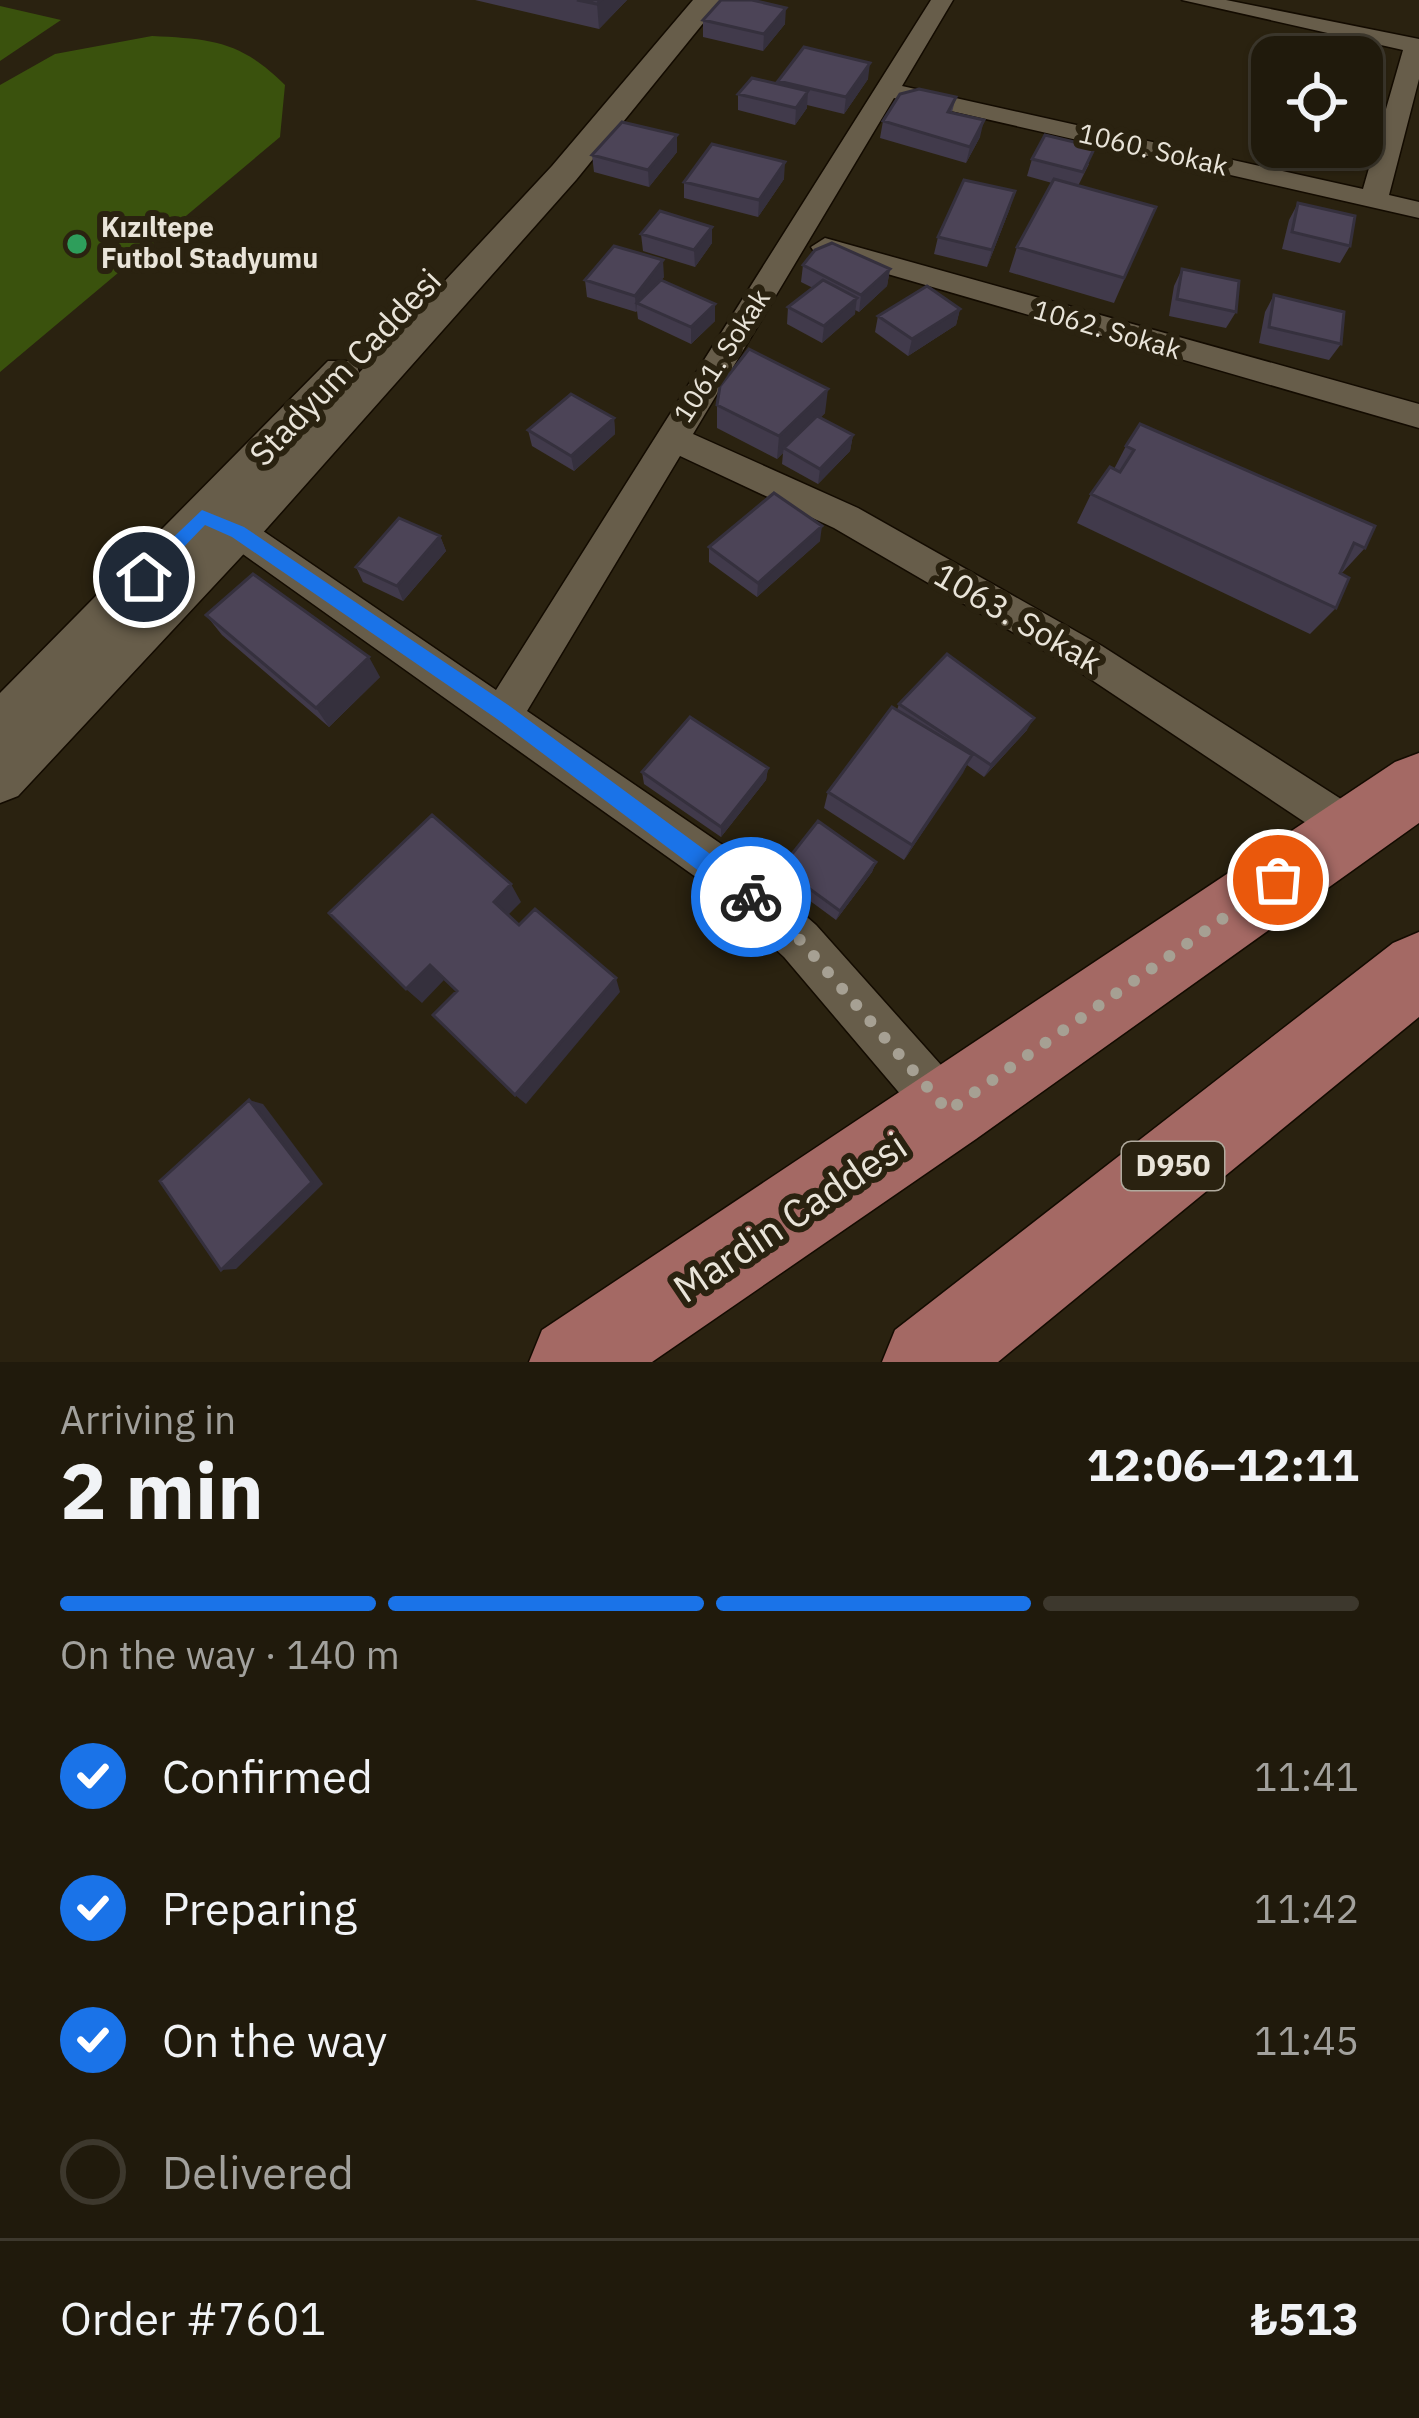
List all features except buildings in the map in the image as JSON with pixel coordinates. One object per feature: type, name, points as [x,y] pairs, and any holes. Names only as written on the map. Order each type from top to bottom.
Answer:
[{"type":"highway","name":"Mardin Caddesi","points":[[574,1362],[948,1111],[1419,784]]},
{"type":"highway","name":"D950","points":[[928,1362],[1419,969]]},
{"type":"street","name":"Stadyum Caddesi","points":[[0,726],[220,524],[683,0]]},
{"type":"street","points":[[0,781],[220,524],[564,173],[708,0]]},
{"type":"street","name":"1061. Sokak","points":[[504,713],[669,437],[942,0]]},
{"type":"street","points":[[1193,0],[1263,7],[1417,45],[1373,200]]},
{"type":"street","name":"1060. Sokak","points":[[887,90],[1419,210]]},
{"type":"street","name":"1062. Sokak","points":[[797,238],[1419,416]]},
{"type":"street","name":"1063. Sokak","points":[[669,437],[846,518],[1088,657],[1351,829]]},
{"type":"street","points":[[220,524],[504,713],[715,865],[800,940],[948,1111]]},
{"type":"green space","points":[[0,6],[61,20],[0,61]]},
{"type":"green space","name":"Kızıltepe Futbol Stadyumu","points":[[152,36],[225,45],[269,70],[285,85],[280,137],[0,372],[0,85],[55,54]]},
{"type":"way so far","points":[[751,897],[800,940],[948,1111],[1278,880]]},
{"type":"place","name":"Kızıltepe Futbol Stadyumu","points":[[77,244]]},
{"type":"route","points":[[144,577],[202,517],[238,532],[504,713],[715,865],[751,897]]}]
